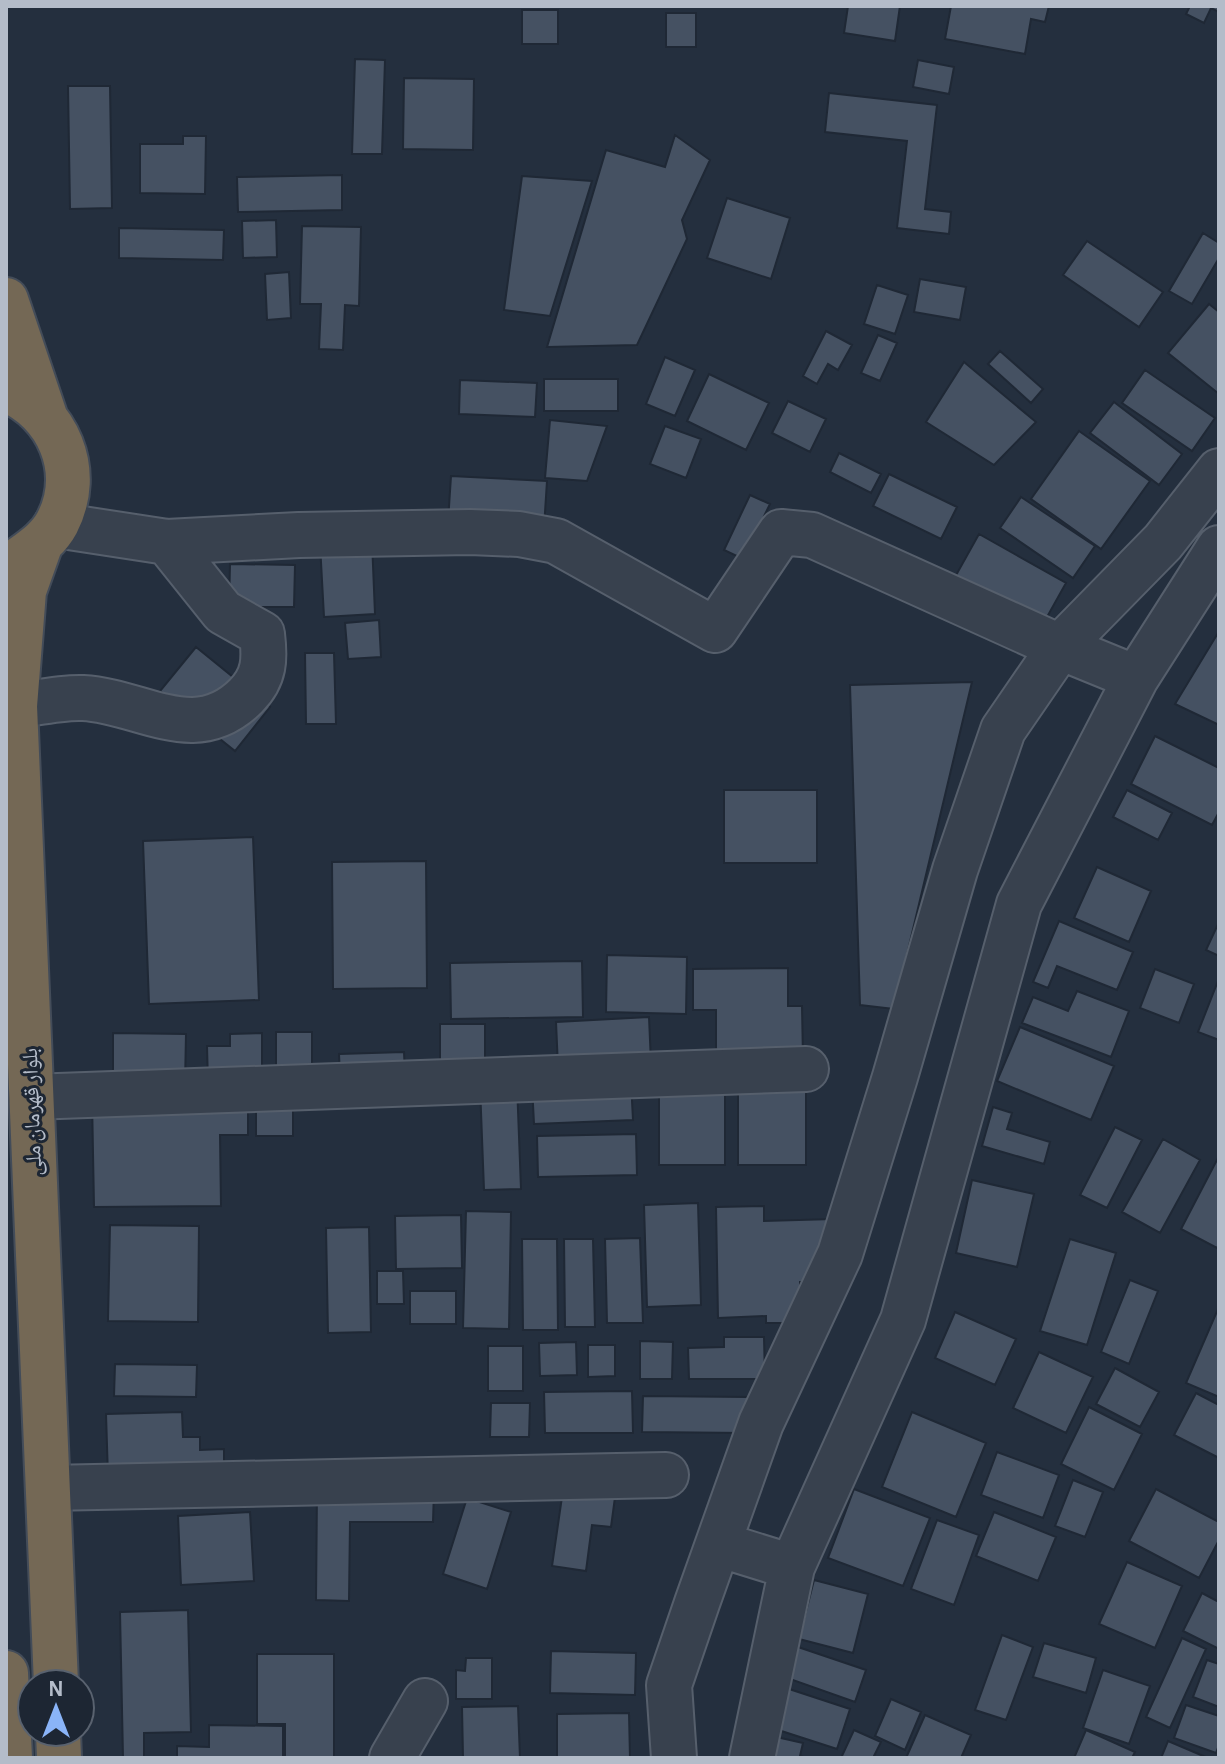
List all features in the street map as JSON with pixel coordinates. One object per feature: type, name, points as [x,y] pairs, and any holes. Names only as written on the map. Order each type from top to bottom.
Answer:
[{"type":"highway","name":"بلوار قهرمان ملی","points":[[6,300],[45,416],[61,442],[69,472],[65,503],[34,544],[24,591],[15,706],[55,1668]]},
{"type":"highway","points":[[6,390],[23,397],[45,416]]},
{"type":"highway","points":[[6,1673],[10,1758]]},
{"type":"street","points":[[674,1758],[669,1685],[761,1423],[840,1254],[955,870],[1003,730],[1060,647],[1163,542],[1219,471]]},
{"type":"street","points":[[34,544],[167,542],[299,535],[519,534],[556,541],[715,630],[781,532],[812,535],[1136,678]]},
{"type":"street","points":[[15,706],[83,698],[189,722],[230,712],[256,686],[265,658],[262,634],[223,612],[167,542]]},
{"type":"street","points":[[752,1758],[792,1567],[903,1320],[1019,904],[1136,678],[1219,548]]},
{"type":"street","points":[[31,1097],[806,1069]]},
{"type":"street","points":[[48,1488],[666,1475]]},
{"type":"street","points":[[718,1544],[792,1567]]},
{"type":"street","points":[[392,1758],[425,1701]]},
{"type":"building","points":[[848,6],[900,6],[895,41],[844,33]]},
{"type":"building","points":[[951,6],[1049,6],[1045,22],[1031,19],[1025,54],[945,39]]},
{"type":"building","points":[[1190,6],[1219,6],[1219,12],[1211,8],[1204,23],[1186,14]]},
{"type":"building","points":[[522,10],[558,10],[558,44],[522,44]]},
{"type":"building","points":[[666,13],[696,13],[696,47],[666,47]]},
{"type":"building","points":[[355,59],[385,60],[382,154],[352,154]]},
{"type":"building","points":[[918,60],[954,67],[949,94],[913,87]]},
{"type":"building","points":[[404,78],[474,79],[473,150],[403,149]]},
{"type":"building","points":[[68,86],[110,86],[112,208],[70,209]]},
{"type":"building","points":[[829,93],[937,105],[925,209],[951,212],[949,234],[897,228],[907,141],[825,132]]},
{"type":"building","points":[[675,135],[710,160],[682,220],[687,239],[637,345],[547,347],[606,150],[665,167]]},
{"type":"building","points":[[183,136],[206,136],[205,194],[140,193],[140,144],[183,144]]},
{"type":"building","points":[[342,175],[342,210],[238,212],[237,177]]},
{"type":"building","points":[[522,176],[592,181],[550,316],[504,310]]},
{"type":"building","points":[[727,198],[790,218],[771,279],[707,258]]},
{"type":"building","points":[[276,220],[277,257],[243,258],[242,221]]},
{"type":"building","points":[[302,226],[361,227],[359,306],[345,305],[343,350],[319,349],[321,304],[300,304]]},
{"type":"building","points":[[119,228],[224,230],[223,260],[119,258]]},
{"type":"building","points":[[1203,233],[1219,243],[1219,258],[1192,304],[1169,291]]},
{"type":"building","points":[[1087,241],[1163,292],[1139,327],[1063,275]]},
{"type":"building","points":[[289,272],[291,318],[267,320],[265,274]]},
{"type":"building","points":[[920,279],[966,287],[960,320],[914,312]]},
{"type":"building","points":[[877,285],[908,295],[895,334],[864,324]]},
{"type":"building","points":[[1209,304],[1219,312],[1219,394],[1168,353]]},
{"type":"building","points":[[826,331],[852,345],[838,370],[828,364],[817,384],[803,376]]},
{"type":"building","points":[[878,335],[897,343],[880,381],[861,373]]},
{"type":"building","points":[[1000,351],[1043,389],[1031,403],[988,364]]},
{"type":"building","points":[[665,357],[695,370],[675,416],[646,404]]},
{"type":"building","points":[[964,362],[1036,422],[994,465],[926,422]]},
{"type":"building","points":[[1145,370],[1215,418],[1192,451],[1122,403]]},
{"type":"building","points":[[709,374],[769,403],[746,450],[687,421]]},
{"type":"building","points":[[544,379],[618,379],[618,411],[544,411]]},
{"type":"building","points":[[460,380],[537,383],[535,417],[459,414]]},
{"type":"building","points":[[788,401],[826,419],[810,452],[772,433]]},
{"type":"building","points":[[1114,402],[1182,454],[1159,485],[1090,433]]},
{"type":"building","points":[[550,420],[607,426],[587,481],[545,478]]},
{"type":"building","points":[[665,426],[701,439],[686,478],[650,464]]},
{"type":"building","points":[[1079,431],[1150,481],[1101,549],[1031,499]]},
{"type":"building","points":[[839,453],[881,474],[871,493],[830,472]]},
{"type":"building","points":[[889,474],[957,507],[941,539],[873,506]]},
{"type":"building","points":[[451,476],[547,481],[544,528],[448,522]]},
{"type":"building","points":[[750,495],[770,504],[743,559],[724,550]]},
{"type":"building","points":[[1021,497],[1095,546],[1073,578],[1000,528]]},
{"type":"building","points":[[979,534],[1066,583],[1042,626],[955,577]]},
{"type":"building","points":[[372,541],[375,614],[324,617],[320,544]]},
{"type":"building","points":[[230,564],[295,565],[294,607],[229,607]]},
{"type":"building","points":[[379,620],[381,657],[348,659],[345,623]]},
{"type":"building","points":[[1219,633],[1219,725],[1175,704]]},
{"type":"building","points":[[196,647],[270,707],[235,751],[160,691]]},
{"type":"building","points":[[305,653],[334,653],[336,724],[306,724]]},
{"type":"building","points":[[972,682],[894,1009],[860,1005],[850,685]]},
{"type":"building","points":[[1155,736],[1219,768],[1219,812],[1212,825],[1131,784]]},
{"type":"building","points":[[724,790],[817,790],[817,863],[724,863]]},
{"type":"building","points":[[1127,790],[1172,813],[1158,840],[1113,817]]},
{"type":"building","points":[[253,837],[259,1000],[149,1004],[143,841]]},
{"type":"building","points":[[426,861],[427,988],[333,989],[332,862]]},
{"type":"building","points":[[1097,867],[1151,891],[1129,942],[1074,918]]},
{"type":"building","points":[[1059,921],[1133,952],[1117,990],[1057,966],[1048,988],[1033,982]]},
{"type":"building","points":[[1219,922],[1219,956],[1206,950]]},
{"type":"building","points":[[607,955],[687,957],[686,1014],[606,1012]]},
{"type":"building","points":[[582,961],[583,1017],[451,1019],[450,963]]},
{"type":"building","points":[[788,968],[788,1006],[802,1006],[803,1058],[716,1059],[716,1010],[693,1010],[693,969]]},
{"type":"building","points":[[1155,969],[1194,984],[1179,1023],[1140,1008]]},
{"type":"building","points":[[1219,982],[1219,1040],[1198,1032]]},
{"type":"building","points":[[1077,991],[1129,1011],[1111,1057],[1022,1023],[1033,997],[1068,1011]]},
{"type":"building","points":[[649,1017],[651,1063],[558,1067],[556,1022]]},
{"type":"building","points":[[440,1024],[485,1024],[485,1066],[440,1066]]},
{"type":"building","points":[[1020,1027],[1114,1066],[1091,1120],[997,1081]]},
{"type":"building","points":[[276,1032],[312,1032],[312,1083],[276,1083]]},
{"type":"building","points":[[113,1033],[186,1034],[185,1084],[113,1084]]},
{"type":"building","points":[[262,1033],[262,1083],[208,1083],[207,1046],[230,1046],[230,1034]]},
{"type":"building","points":[[404,1052],[405,1074],[340,1077],[339,1054]]},
{"type":"building","points":[[631,1081],[633,1120],[534,1124],[532,1085]]},
{"type":"building","points":[[738,1081],[806,1081],[806,1165],[738,1165]]},
{"type":"building","points":[[517,1084],[521,1189],[484,1190],[480,1086]]},
{"type":"building","points":[[659,1084],[725,1084],[725,1165],[659,1165]]},
{"type":"building","points":[[256,1093],[293,1093],[293,1136],[256,1136]]},
{"type":"building","points":[[248,1097],[248,1135],[220,1135],[221,1206],[94,1207],[92,1099]]},
{"type":"building","points":[[993,1107],[1012,1113],[1007,1129],[1050,1142],[1044,1164],[982,1146]]},
{"type":"building","points":[[1115,1127],[1142,1140],[1107,1208],[1080,1195]]},
{"type":"building","points":[[636,1134],[637,1175],[538,1177],[537,1136]]},
{"type":"building","points":[[1163,1139],[1200,1160],[1160,1233],[1122,1212]]},
{"type":"building","points":[[1219,1156],[1219,1245],[1217,1248],[1181,1229]]},
{"type":"building","points":[[972,1180],[1034,1194],[1017,1267],[956,1253]]},
{"type":"building","points":[[698,1203],[701,1305],[647,1307],[644,1205]]},
{"type":"building","points":[[764,1206],[764,1221],[834,1219],[818,1282],[800,1282],[801,1323],[766,1323],[766,1316],[718,1318],[716,1207]]},
{"type":"building","points":[[466,1211],[511,1212],[509,1329],[463,1328]]},
{"type":"building","points":[[461,1215],[462,1268],[396,1269],[395,1216]]},
{"type":"building","points":[[110,1225],[199,1226],[198,1322],[108,1321]]},
{"type":"building","points":[[369,1227],[371,1332],[328,1333],[326,1228]]},
{"type":"building","points":[[640,1238],[643,1323],[607,1323],[605,1239]]},
{"type":"building","points":[[522,1239],[557,1239],[558,1330],[523,1330]]},
{"type":"building","points":[[564,1239],[593,1239],[595,1327],[565,1327]]},
{"type":"building","points":[[1070,1239],[1116,1253],[1087,1345],[1040,1331]]},
{"type":"building","points":[[377,1271],[403,1271],[404,1304],[377,1304]]},
{"type":"building","points":[[1130,1280],[1158,1291],[1129,1364],[1101,1352]]},
{"type":"building","points":[[410,1291],[456,1291],[456,1324],[410,1324]]},
{"type":"building","points":[[1219,1309],[1219,1397],[1186,1383]]},
{"type":"building","points":[[955,1312],[1016,1339],[995,1385],[935,1358]]},
{"type":"building","points":[[724,1337],[764,1337],[765,1379],[689,1379],[688,1348],[724,1347]]},
{"type":"building","points":[[640,1341],[673,1342],[672,1379],[640,1379]]},
{"type":"building","points":[[576,1342],[577,1375],[540,1376],[539,1343]]},
{"type":"building","points":[[588,1345],[615,1345],[615,1376],[588,1377]]},
{"type":"building","points":[[488,1346],[523,1346],[523,1391],[488,1391]]},
{"type":"building","points":[[1039,1352],[1093,1377],[1066,1433],[1013,1408]]},
{"type":"building","points":[[115,1364],[197,1365],[196,1397],[114,1396]]},
{"type":"building","points":[[1115,1368],[1159,1392],[1140,1427],[1096,1404]]},
{"type":"building","points":[[632,1391],[633,1433],[545,1433],[544,1392]]},
{"type":"building","points":[[1196,1393],[1219,1405],[1219,1458],[1174,1435]]},
{"type":"building","points":[[643,1396],[748,1397],[747,1433],[642,1432]]},
{"type":"building","points":[[491,1403],[530,1403],[529,1437],[490,1437]]},
{"type":"building","points":[[1089,1407],[1142,1434],[1114,1490],[1061,1464]]},
{"type":"building","points":[[182,1412],[183,1437],[200,1437],[200,1450],[224,1449],[224,1474],[108,1477],[106,1414]]},
{"type":"building","points":[[912,1412],[986,1443],[956,1517],[882,1487]]},
{"type":"building","points":[[997,1452],[1059,1475],[1043,1518],[981,1495]]},
{"type":"building","points":[[1073,1480],[1103,1492],[1085,1537],[1055,1526]]},
{"type":"building","points":[[564,1483],[616,1490],[611,1527],[592,1525],[586,1571],[552,1566]]},
{"type":"building","points":[[317,1489],[434,1490],[433,1522],[350,1522],[349,1601],[316,1600]]},
{"type":"building","points":[[854,1489],[930,1518],[903,1586],[828,1558]]},
{"type":"building","points":[[1156,1489],[1219,1522],[1219,1540],[1199,1578],[1129,1541]]},
{"type":"building","points":[[467,1498],[511,1512],[487,1589],[443,1574]]},
{"type":"building","points":[[250,1512],[254,1581],[181,1585],[178,1516]]},
{"type":"building","points":[[994,1512],[1056,1537],[1038,1581],[976,1556]]},
{"type":"building","points":[[937,1520],[979,1535],[954,1605],[911,1589]]},
{"type":"building","points":[[1127,1562],[1182,1586],[1155,1648],[1099,1624]]},
{"type":"building","points":[[814,1580],[868,1594],[853,1653],[799,1639]]},
{"type":"building","points":[[1202,1593],[1219,1602],[1219,1649],[1183,1631]]},
{"type":"building","points":[[188,1610],[191,1732],[144,1733],[144,1758],[123,1758],[120,1612]]},
{"type":"building","points":[[1002,1635],[1033,1647],[1006,1720],[975,1710]]},
{"type":"building","points":[[1182,1638],[1206,1649],[1170,1728],[1146,1717]]},
{"type":"building","points":[[1044,1643],[1096,1658],[1086,1693],[1033,1677]]},
{"type":"building","points":[[798,1647],[866,1670],[855,1702],[787,1678]]},
{"type":"building","points":[[551,1651],[636,1653],[635,1695],[550,1693]]},
{"type":"building","points":[[257,1654],[334,1654],[334,1758],[285,1758],[285,1724],[257,1724]]},
{"type":"building","points":[[466,1658],[492,1658],[492,1699],[456,1699],[456,1670],[465,1671]]},
{"type":"building","points":[[1207,1660],[1219,1664],[1219,1707],[1193,1697]]},
{"type":"building","points":[[1103,1670],[1150,1686],[1129,1744],[1083,1728]]},
{"type":"building","points":[[783,1687],[850,1709],[837,1749],[769,1727]]},
{"type":"building","points":[[891,1699],[921,1712],[905,1750],[875,1736]]},
{"type":"building","points":[[1186,1705],[1219,1716],[1216,1753],[1174,1738]]},
{"type":"building","points":[[518,1706],[520,1758],[463,1758],[462,1707]]},
{"type":"building","points":[[629,1713],[630,1758],[557,1758],[557,1714]]},
{"type":"building","points":[[925,1715],[971,1735],[961,1758],[906,1758]]},
{"type":"building","points":[[209,1725],[283,1726],[283,1758],[177,1758],[177,1746],[209,1747]]},
{"type":"building","points":[[854,1730],[881,1742],[873,1758],[841,1758]]},
{"type":"building","points":[[1086,1730],[1135,1752],[1132,1758],[1074,1758]]},
{"type":"building","points":[[772,1736],[803,1743],[800,1756],[807,1758],[767,1758]]},
{"type":"building","points":[[1168,1741],[1208,1758],[1161,1758]]}]
